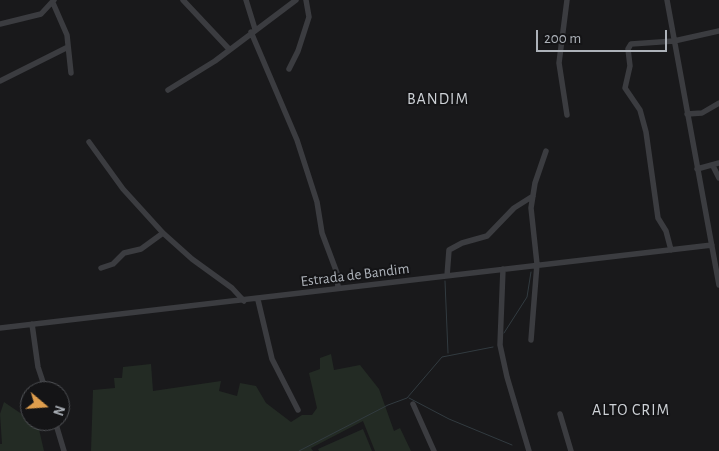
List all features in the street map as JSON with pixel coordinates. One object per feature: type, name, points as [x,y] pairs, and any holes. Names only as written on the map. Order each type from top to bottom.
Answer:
[{"type":"street","points":[[183,0],[229,49]]},
{"type":"street","points":[[246,0],[253,30],[297,140],[317,202],[322,233],[337,273],[338,288]]},
{"type":"street","points":[[168,90],[207,66],[253,30],[296,0]]},
{"type":"street","points":[[289,69],[298,51],[309,17],[306,0]]},
{"type":"street","points":[[566,116],[559,63],[567,0]]},
{"type":"street","points":[[667,0],[719,285]]},
{"type":"street","points":[[0,24],[41,14],[54,2],[64,26],[71,73]]},
{"type":"street","points":[[671,250],[668,237],[658,218],[646,132],[640,110],[625,88],[630,66],[629,45],[674,41],[719,31]]},
{"type":"street","points":[[0,81],[68,47]]},
{"type":"street","points":[[687,114],[702,112],[719,103]]},
{"type":"street","points":[[89,142],[122,189],[163,233],[192,259],[232,288],[244,301]]},
{"type":"street","points":[[531,340],[537,264],[532,226],[533,196],[539,170],[546,152]]},
{"type":"street","points":[[698,169],[716,165],[719,178]]},
{"type":"street","points":[[446,276],[450,250],[462,243],[487,236],[514,208],[533,196]]},
{"type":"street","points":[[101,268],[114,264],[124,253],[142,249],[163,233]]},
{"type":"street","name":"Estrada de Bandim","points":[[0,328],[258,300],[338,288],[712,245]]},
{"type":"street","points":[[503,269],[500,345],[507,377],[529,451]]},
{"type":"street","points":[[258,300],[272,359],[298,410]]},
{"type":"street","points":[[32,324],[38,367],[43,381]]},
{"type":"street","points":[[413,404],[434,451]]},
{"type":"street","points":[[560,414],[571,451]]},
{"type":"street","points":[[58,431],[64,451]]},
{"type":"shaded area","points":[[331,354],[334,370],[360,365],[379,389],[394,431],[400,428],[411,451],[375,451],[363,421],[311,448],[313,451],[91,451],[93,390],[115,388],[114,378],[122,378],[123,367],[151,364],[153,391],[221,381],[219,391],[237,396],[240,383],[256,386],[266,403],[291,422],[302,415],[312,415],[317,408],[309,373],[320,369],[320,358]]},
{"type":"shaded area","points":[[4,402],[20,413],[20,431],[39,431],[44,451],[0,451],[0,444],[2,444],[0,414]]},
{"type":"shaded area","points":[[363,429],[372,451],[319,451],[318,449]]},
{"type":"waterway","points":[[504,333],[527,297],[531,272]]},
{"type":"waterway","points":[[445,281],[448,353]]},
{"type":"waterway","points":[[299,451],[388,405],[407,398],[442,357],[493,347]]},
{"type":"waterway","points":[[409,398],[449,419],[512,445]]},
{"type":"district","name":"BANDIM","points":[[438,99]]},
{"type":"district","name":"ALTO CRIM","points":[[631,410]]}]
